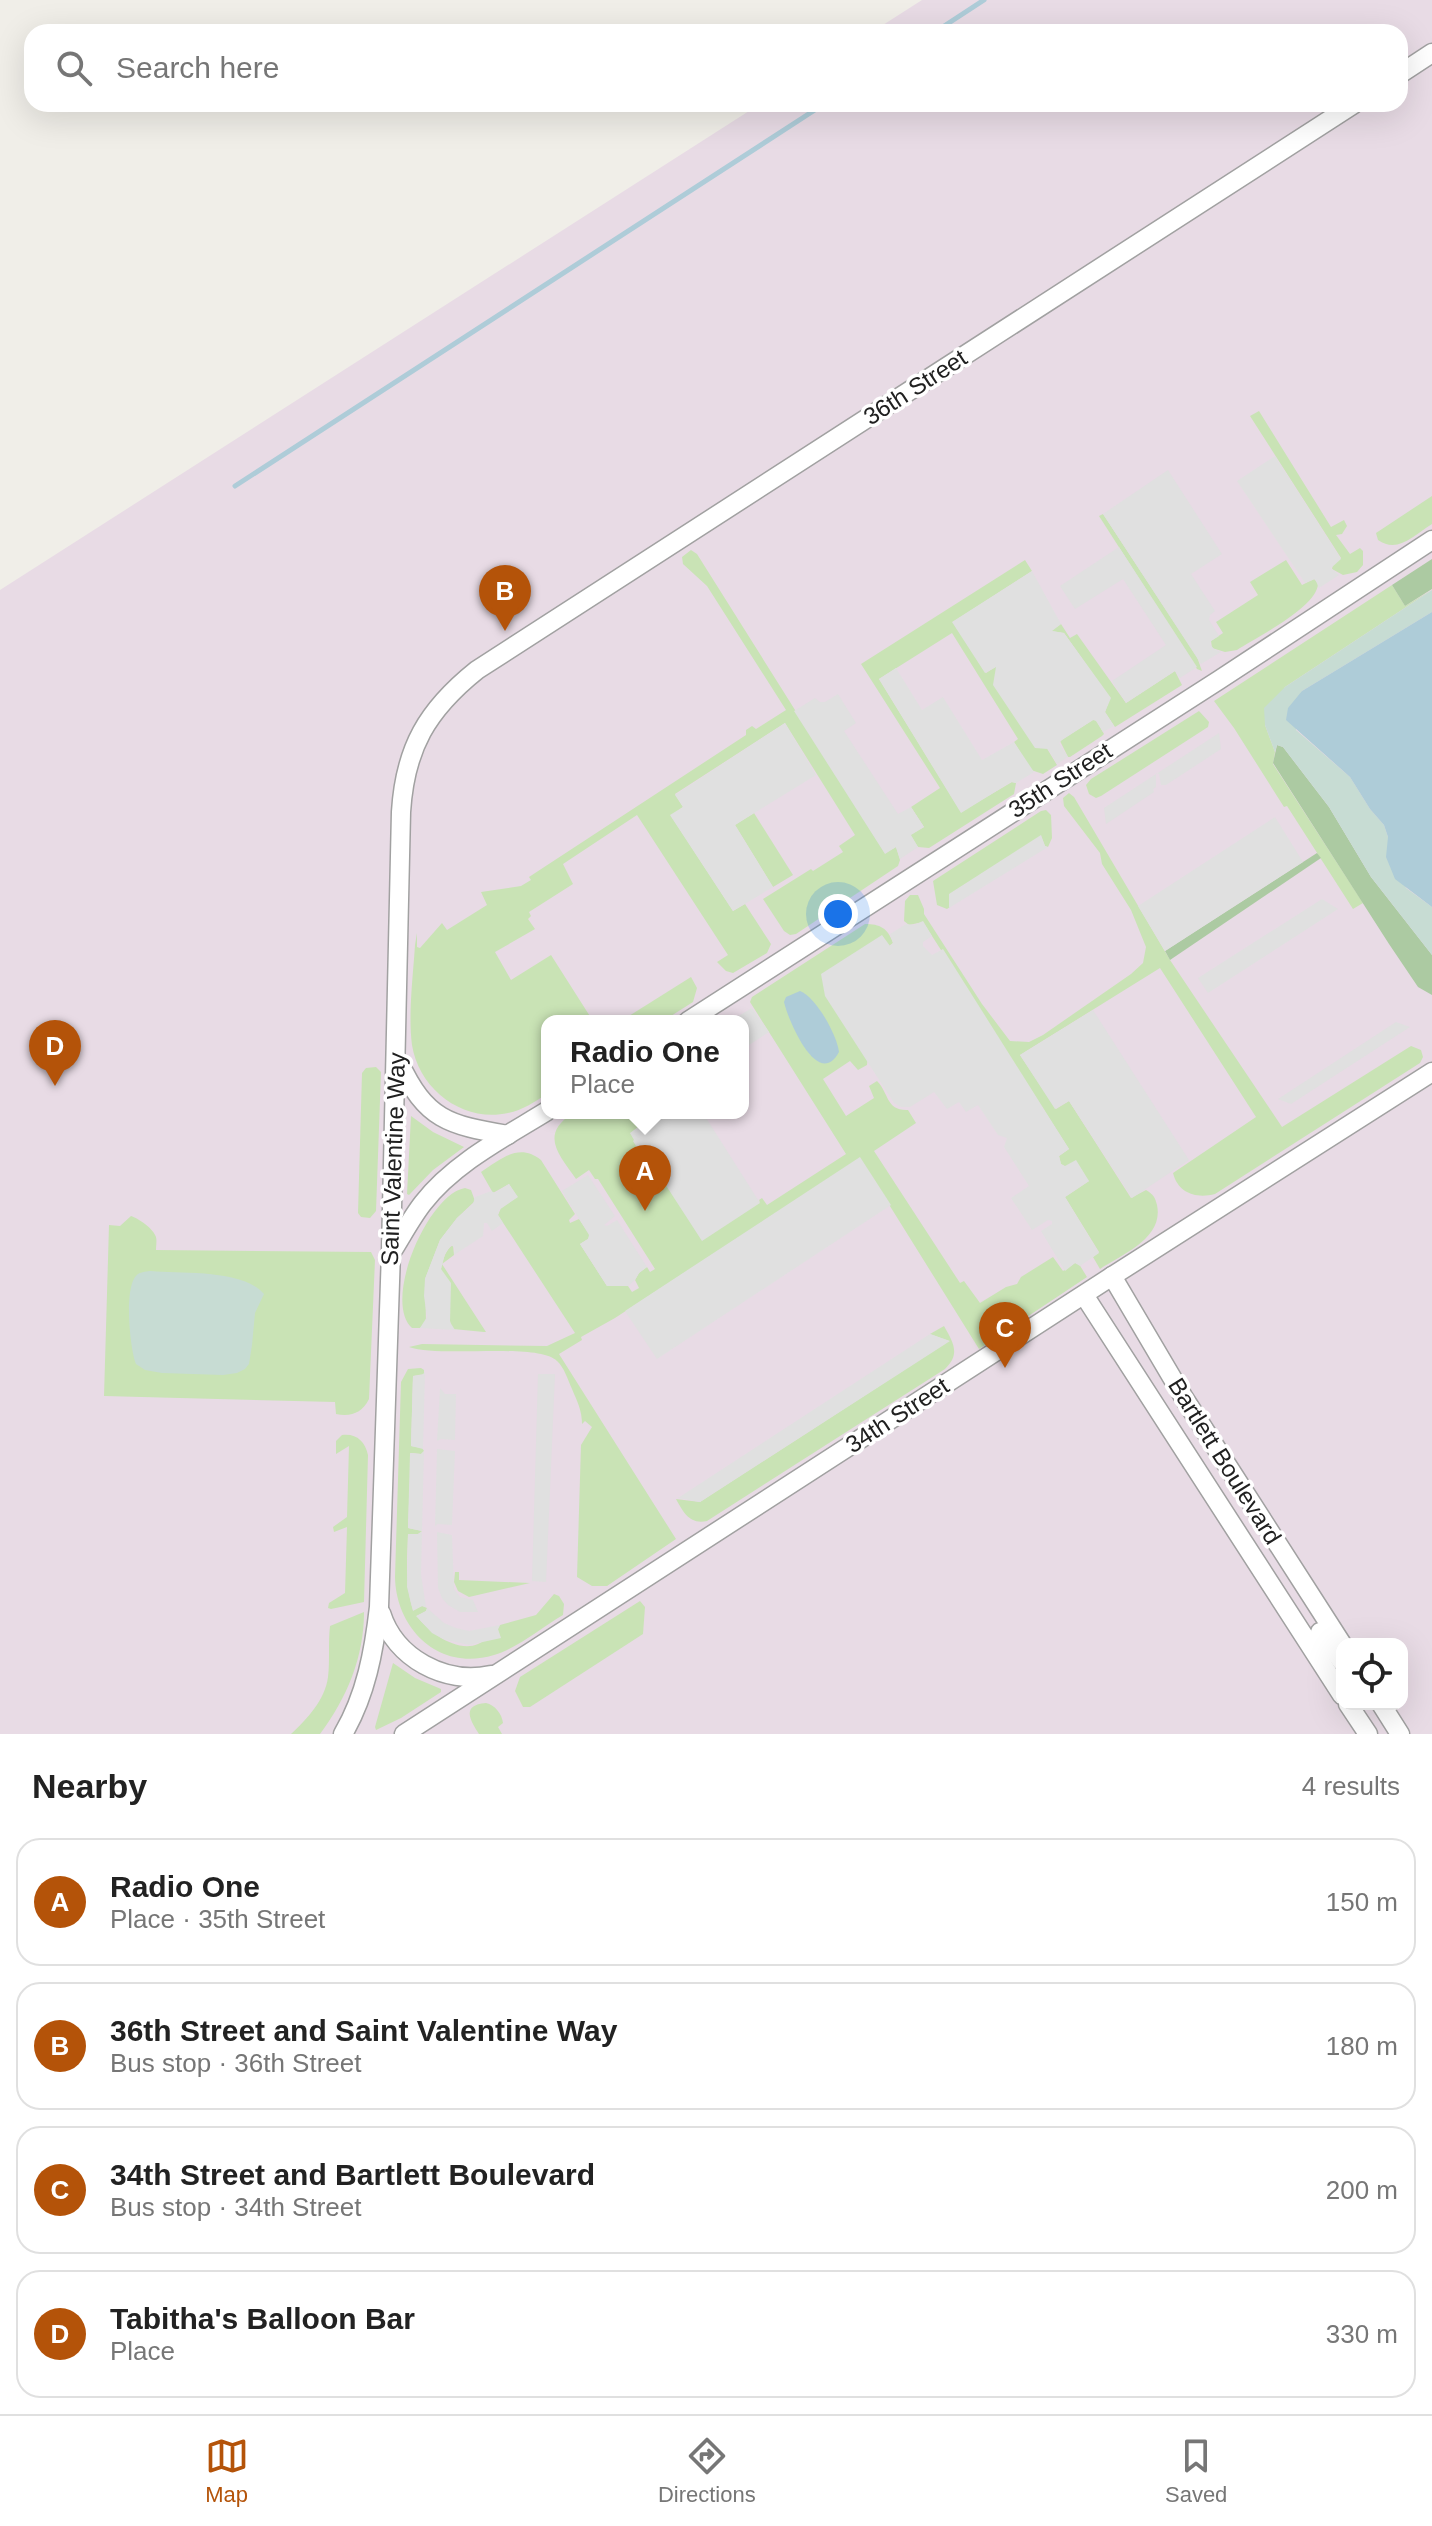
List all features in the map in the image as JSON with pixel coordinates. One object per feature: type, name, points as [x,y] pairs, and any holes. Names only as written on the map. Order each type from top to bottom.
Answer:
[{"type":"street","points":[[1408,69],[1432,53]]},
{"type":"street","name":"36th Street","points":[[477,670],[1342,112]]},
{"type":"street","name":"35th Street","points":[[697,1015],[1432,540]]},
{"type":"street","name":"Saint Valentine Way","points":[[347,1728],[368,1673],[379,1607],[401,812],[405,783],[418,737],[426,722],[457,686],[477,670]]},
{"type":"street","points":[[396,1057],[411,1089],[426,1107],[466,1128],[508,1135]]},
{"type":"street","name":"34th Street","points":[[404,1734],[1432,1072]]},
{"type":"street","points":[[391,1252],[423,1203],[444,1181],[541,1115]]},
{"type":"street","name":"Bartlett Boulevard","points":[[1112,1276],[1184,1398],[1338,1638]]},
{"type":"street","name":"Bartlett Boulevard","points":[[1084,1295],[1336,1686]]},
{"type":"street","name":"Bartlett Boulevard","points":[[1267,1578],[1285,1578],[1336,1655]]},
{"type":"street","points":[[379,1607],[386,1630],[417,1661],[459,1677],[477,1678],[496,1674]]},
{"type":"street","name":"Saint Valentine Way","points":[[331,1734],[368,1673]]},
{"type":"street","points":[[1352,1710],[1368,1734]]},
{"type":"street","points":[[1385,1710],[1400,1734]]},
{"type":"shaded area","points":[[922,0],[1432,0],[1432,1734],[0,1734],[0,590],[747,112],[1408,112],[1408,24],[884,24]]},
{"type":"shaded area","points":[[1275,456],[1341,559],[1331,568],[1339,575],[1319,588],[1315,579],[1305,583],[1237,481]]},
{"type":"shaded area","points":[[1168,470],[1222,554],[1191,574],[1215,611],[1209,620],[1219,636],[1210,644],[1221,652],[1201,664],[1103,514]]},
{"type":"shaded area","points":[[1119,547],[1197,667],[1180,678],[1175,671],[1126,703],[1112,681],[1166,645],[1123,579],[1075,609],[1060,586]]},
{"type":"shaded area","points":[[1032,571],[1061,624],[1052,631],[1064,633],[1111,698],[1105,712],[1114,726],[1103,732],[1093,720],[1062,740],[1059,743],[1068,757],[1057,764],[1048,749],[1035,748],[993,685],[996,667],[985,673],[952,622]]},
{"type":"shaded area","points":[[896,668],[922,710],[943,697],[982,760],[1014,742],[1034,772],[1016,783],[1011,782],[961,813],[879,679]]},
{"type":"shaded area","points":[[838,694],[856,723],[844,731],[898,814],[911,807],[924,827],[911,835],[918,847],[900,859],[896,847],[885,854],[794,711],[815,698],[825,702]]},
{"type":"shaded area","points":[[785,723],[816,775],[735,825],[773,887],[733,911],[670,815],[683,807],[675,795]]},
{"type":"shaded area","points":[[1219,733],[1221,749],[1166,785],[1161,785],[1157,773]]},
{"type":"shaded area","points":[[1156,774],[1154,792],[1106,824],[1104,808]]},
{"type":"shaded area","points":[[1275,817],[1303,862],[1165,951],[1138,906]]},
{"type":"shaded area","points":[[1041,835],[1048,847],[949,908],[949,894]]},
{"type":"shaded area","points":[[1322,899],[1338,909],[1208,993],[1198,978]]},
{"type":"shaded area","points":[[923,921],[932,936],[923,942],[923,946],[932,955],[943,949],[1069,1149],[1059,1156],[1061,1164],[1065,1166],[1076,1160],[1089,1181],[1065,1197],[1099,1253],[1080,1266],[1075,1263],[1065,1271],[1041,1231],[1052,1221],[1048,1220],[1032,1230],[1011,1198],[1029,1186],[1004,1147],[1007,1138],[998,1135],[978,1105],[966,1112],[959,1102],[947,1109],[934,1092],[910,1107],[894,1103],[825,996],[821,974],[882,935],[890,946],[893,943],[890,934],[906,924]]},
{"type":"shaded area","points":[[752,1008],[769,1032],[749,1045],[749,1015],[740,1015]]},
{"type":"shaded area","points":[[1093,1010],[1189,1160],[1132,1198],[1069,1101],[1055,1109],[1020,1055]]},
{"type":"shaded area","points":[[1396,1022],[1410,1027],[1291,1104],[1278,1099]]},
{"type":"shaded area","points":[[645,1119],[707,1119],[760,1203],[702,1241],[643,1150],[639,1151],[633,1141],[630,1133]]},
{"type":"shaded area","points":[[860,1157],[891,1205],[657,1359],[625,1311]]},
{"type":"shaded area","points":[[588,1175],[615,1216],[604,1225],[617,1220],[647,1267],[628,1286],[607,1286],[580,1244],[589,1235],[562,1191]]},
{"type":"shaded area","points":[[509,1184],[518,1197],[499,1210],[498,1215],[503,1223],[492,1231],[484,1223],[483,1236],[454,1255],[455,1248],[451,1245],[445,1254],[441,1269],[451,1283],[450,1322],[455,1330],[420,1328],[427,1317],[425,1279],[440,1240],[473,1204],[475,1197],[491,1191],[495,1193]]},
{"type":"shaded area","points":[[930,1334],[950,1341],[700,1502],[678,1498]]},
{"type":"shaded area","points":[[425,1372],[423,1449],[411,1446],[413,1376]]},
{"type":"shaded area","points":[[538,1374],[555,1374],[546,1582],[532,1581]]},
{"type":"shaded area","points":[[440,1388],[445,1394],[456,1394],[455,1440],[437,1441]]},
{"type":"shaded area","points":[[437,1449],[455,1451],[452,1525],[437,1524],[435,1527]]},
{"type":"shaded area","points":[[424,1451],[422,1531],[408,1528],[410,1453],[421,1454]]},
{"type":"shaded area","points":[[422,1532],[421,1574],[426,1607],[413,1611],[407,1587],[408,1534]]},
{"type":"shaded area","points":[[437,1532],[452,1535],[454,1589],[460,1597],[473,1600],[478,1612],[460,1612],[442,1598],[438,1588]]},
{"type":"shaded area","points":[[427,1608],[444,1623],[456,1628],[469,1631],[500,1625],[501,1638],[469,1645],[443,1639],[432,1633],[416,1616]]},
{"type":"green space","points":[[1259,411],[1331,527],[1344,520],[1347,526],[1342,534],[1336,535],[1350,554],[1360,548],[1363,551],[1363,565],[1357,572],[1343,575],[1332,569],[1341,558],[1250,416]]},
{"type":"green space","points":[[1432,496],[1432,524],[1399,544],[1385,544],[1378,540],[1376,533]]},
{"type":"green space","points":[[1103,514],[1197,657],[1202,671],[1197,669],[1099,516]]},
{"type":"green space","points":[[691,550],[697,554],[885,853],[896,847],[900,860],[898,866],[796,934],[790,935],[784,931],[763,899],[843,852],[839,846],[855,835],[785,723],[675,794],[683,807],[671,816],[733,911],[745,904],[771,944],[767,953],[733,973],[717,962],[728,955],[637,815],[563,864],[573,884],[529,912],[531,916],[528,919],[535,929],[495,952],[511,980],[551,955],[589,1015],[541,1015],[541,1098],[508,1113],[492,1115],[460,1108],[446,1100],[424,1076],[412,1045],[411,1009],[417,933],[417,947],[420,948],[442,923],[447,930],[487,905],[481,892],[521,886],[531,880],[529,877],[746,735],[746,730],[752,726],[756,729],[786,710],[707,586],[683,564],[682,557]]},
{"type":"green space","points":[[1432,559],[1432,589],[1405,606],[1392,585]]},
{"type":"green space","points":[[1025,560],[1032,571],[953,622],[986,673],[997,666],[1057,765],[1043,774],[1031,770],[1014,742],[1018,739],[952,633],[879,679],[961,812],[1012,782],[1016,783],[1014,794],[929,848],[918,847],[910,835],[924,827],[911,807],[940,788],[861,664]]},
{"type":"green space","points":[[1286,560],[1302,585],[1314,579],[1318,583],[1316,592],[1285,621],[1237,650],[1225,652],[1212,648],[1211,641],[1223,633],[1216,622],[1258,595],[1250,582]]},
{"type":"green space","points":[[1392,585],[1405,606],[1432,590],[1285,687],[1265,725],[1275,752],[1273,764],[1363,903],[1353,909],[1214,701]]},
{"type":"green space","points":[[1432,590],[1432,612],[1302,691],[1296,730],[1350,777],[1384,825],[1388,846],[1406,888],[1432,907],[1432,955],[1371,877],[1329,807],[1283,747],[1277,745],[1275,752],[1265,725],[1264,708],[1285,687]]},
{"type":"green space","points":[[1061,624],[1070,638],[1077,634],[1126,703],[1175,671],[1182,685],[1115,727],[1105,712],[1110,698],[1064,633],[1051,631]]},
{"type":"green space","points":[[1199,711],[1209,722],[1208,727],[1101,796],[1096,798],[1089,794],[1086,785],[1091,779]]},
{"type":"green space","points":[[1093,720],[1104,734],[1068,757],[1060,741]]},
{"type":"green space","points":[[1277,745],[1283,747],[1329,807],[1371,877],[1432,955],[1432,995],[1418,987],[1273,763]]},
{"type":"green space","points":[[1069,793],[1170,960],[1282,1127],[1411,1046],[1421,1050],[1423,1057],[1420,1063],[1215,1194],[1201,1196],[1183,1190],[1173,1173],[1256,1117],[1160,968],[1020,1055],[1056,1109],[1069,1101],[1131,1198],[1146,1190],[1152,1194],[1157,1205],[1158,1217],[1148,1236],[1100,1269],[1093,1257],[1099,1252],[1065,1197],[1089,1181],[1061,1164],[1059,1156],[1069,1149],[923,922],[909,925],[904,921],[905,901],[910,895],[918,895],[924,914],[982,1004],[1010,1041],[1029,1042],[1043,1035],[1131,974],[1143,963],[1146,947],[1131,910],[1102,864],[1100,853],[1064,806],[1063,798]]},
{"type":"green space","points":[[1046,810],[1051,815],[1052,838],[1048,847],[1041,836],[950,894],[950,907],[947,909],[937,905],[933,881]]},
{"type":"green space","points":[[754,813],[793,875],[773,887],[735,825]]},
{"type":"green space","points":[[1317,853],[1321,858],[1170,960],[1165,951]]},
{"type":"green space","points":[[865,924],[883,928],[893,943],[889,946],[881,936],[867,1065],[858,1070],[850,1061],[823,1079],[846,1116],[874,1098],[869,1086],[877,1081],[896,1108],[908,1110],[916,1123],[874,1151],[960,1283],[964,1281],[980,1303],[1017,1284],[1021,1277],[1053,1257],[1063,1271],[1075,1263],[1079,1264],[1087,1277],[979,1349],[860,1158],[559,1354],[676,1539],[607,1586],[592,1586],[577,1577],[581,1445],[592,1427],[585,1421],[582,1424],[566,1374],[557,1361],[530,1352],[443,1351],[409,1347],[422,1344],[547,1346],[575,1333],[498,1215],[501,1208],[517,1197],[509,1184],[493,1193],[481,1172],[510,1154],[525,1152],[541,1160],[575,1214],[570,1223],[579,1219],[590,1235],[580,1244],[607,1286],[628,1286],[632,1292],[639,1288],[635,1280],[639,1273],[647,1267],[650,1272],[655,1269],[598,1179],[589,1170],[576,1179],[559,1153],[555,1137],[566,1119],[635,1119],[643,1150],[760,1202],[762,1198],[767,1205],[846,1154],[750,1002],[752,997]]},
{"type":"green space","points":[[691,977],[697,988],[693,1002],[672,1015],[631,1015]]},
{"type":"green space","points":[[376,1067],[381,1072],[376,1211],[370,1218],[361,1217],[358,1213],[362,1073],[366,1068]]},
{"type":"green space","points":[[411,1116],[433,1132],[464,1147],[433,1170],[409,1195],[407,1194]]},
{"type":"green space","points":[[465,1188],[471,1190],[475,1201],[440,1240],[425,1279],[426,1322],[420,1328],[412,1328],[404,1314],[402,1296],[413,1250],[437,1209],[451,1195]]},
{"type":"green space","points":[[131,1216],[155,1234],[156,1250],[371,1252],[375,1260],[369,1399],[363,1408],[356,1413],[341,1415],[336,1414],[335,1402],[104,1396],[109,1225],[120,1226]]},
{"type":"green space","points":[[453,1245],[454,1255],[442,1264],[446,1252]]},
{"type":"green space","points":[[442,1264],[486,1332],[453,1329],[451,1326]]},
{"type":"green space","points":[[151,1271],[242,1280],[264,1294],[255,1313],[249,1364],[245,1369],[223,1375],[162,1373],[145,1370],[136,1364],[130,1332],[131,1290],[138,1274]]},
{"type":"green space","points":[[944,1326],[954,1353],[945,1369],[707,1521],[696,1521],[684,1513],[676,1499],[700,1502],[949,1341],[930,1334]]},
{"type":"green space","points":[[421,1368],[424,1374],[413,1376],[411,1446],[424,1451],[421,1454],[411,1453],[408,1528],[422,1531],[408,1534],[408,1582],[413,1610],[422,1606],[427,1608],[417,1616],[428,1628],[452,1643],[470,1646],[483,1641],[500,1625],[536,1615],[554,1594],[564,1604],[563,1615],[521,1643],[494,1655],[474,1659],[439,1652],[412,1629],[397,1596],[401,1382],[408,1369]]},
{"type":"green space","points":[[342,1435],[359,1439],[368,1455],[364,1602],[331,1609],[328,1608],[329,1603],[345,1593],[347,1527],[334,1532],[333,1527],[347,1517],[349,1446],[336,1454],[336,1441]]},
{"type":"green space","points":[[455,1572],[459,1572],[459,1580],[530,1583],[469,1597],[458,1591],[454,1582]]},
{"type":"green space","points":[[640,1601],[645,1607],[643,1634],[530,1707],[523,1707],[515,1691],[520,1677]]},
{"type":"green space","points":[[364,1612],[357,1661],[338,1706],[320,1734],[291,1734],[323,1694],[329,1671],[330,1626]]},
{"type":"green space","points":[[393,1663],[415,1678],[441,1689],[441,1692],[376,1730],[375,1727]]},
{"type":"green space","points":[[486,1703],[501,1716],[503,1723],[498,1727],[502,1734],[479,1734],[473,1724],[470,1710]]},
{"type":"water","points":[[1432,612],[1432,907],[1395,879],[1386,857],[1388,837],[1384,825],[1350,777],[1286,720],[1288,708],[1302,691]]},
{"type":"water","points":[[800,991],[819,1008],[834,1036],[839,1052],[831,1062],[822,1063],[813,1058],[791,1023],[784,1002],[786,997]]},
{"type":"waterway","points":[[947,24],[984,0]]},
{"type":"waterway","points":[[235,486],[812,112]]},
{"type":"place","name":"36th Street and Saint Valentine Way","points":[[505,631]]},
{"type":"place","name":"Tabitha's Balloon Bar","points":[[55,1086]]},
{"type":"place","name":"Radio One","points":[[645,1211]]},
{"type":"place","name":"34th Street and Bartlett Boulevard","points":[[1005,1368]]}]
